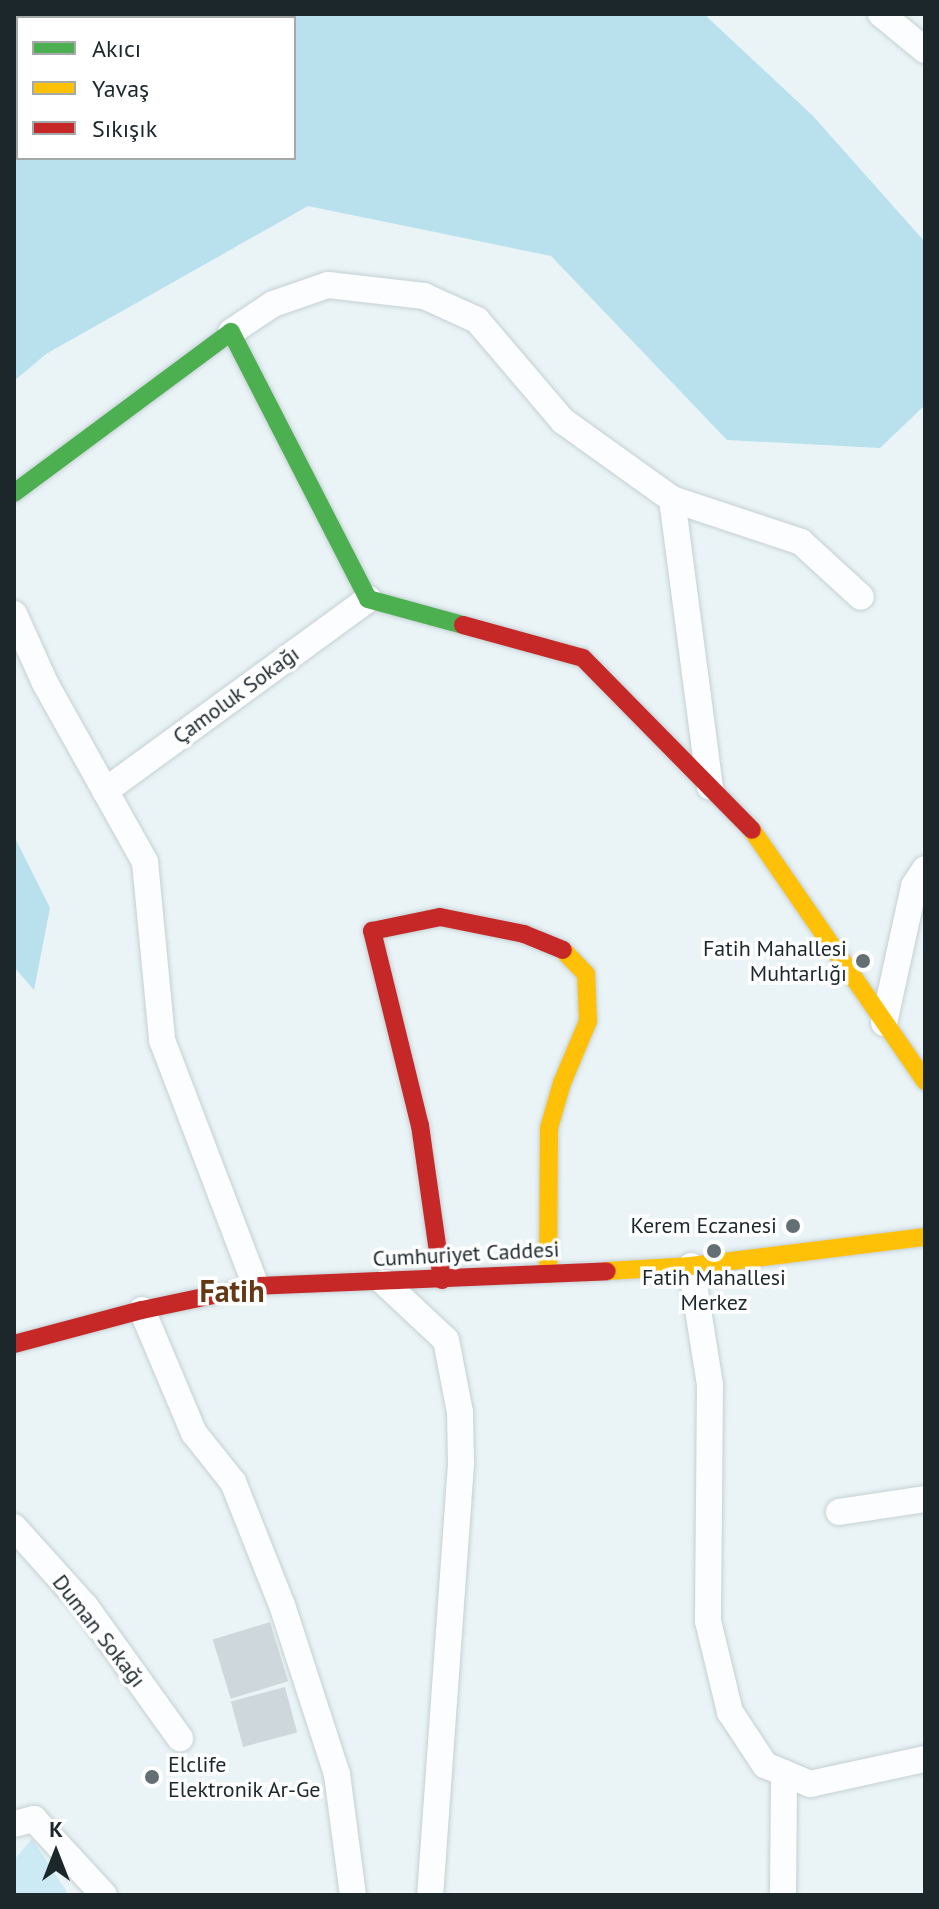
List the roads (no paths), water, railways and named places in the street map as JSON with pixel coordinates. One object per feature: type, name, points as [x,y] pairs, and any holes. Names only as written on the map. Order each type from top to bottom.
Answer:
[{"type":"street","points":[[881,14],[925,50]]},
{"type":"street","points":[[14,493],[273,304],[328,285],[424,296],[477,320],[563,421],[672,499],[801,542],[861,597]]},
{"type":"street","points":[[231,332],[301,463],[368,599],[583,658],[753,831],[925,1081]]},
{"type":"street","points":[[672,499],[710,786]]},
{"type":"street","name":"Çamoluk Sokağı","points":[[105,791],[368,599]]},
{"type":"street","points":[[14,614],[45,683],[145,862],[162,1040],[256,1286]]},
{"type":"street","points":[[884,1023],[914,886],[925,869]]},
{"type":"street","points":[[442,1280],[420,1126],[372,931],[440,917],[524,934],[565,951],[586,974],[588,1021],[562,1083],[549,1128],[548,1274]]},
{"type":"street","name":"Cumhuriyet Caddesi","points":[[14,1344],[142,1310],[256,1286],[385,1283],[691,1266],[925,1237]]},
{"type":"street","points":[[691,1266],[710,1385],[708,1621],[730,1712],[765,1765],[810,1784],[925,1759]]},
{"type":"street","points":[[385,1283],[446,1340],[460,1412],[461,1464],[430,1895]]},
{"type":"street","points":[[142,1310],[194,1433],[233,1482],[282,1605],[337,1774],[353,1895]]},
{"type":"street","points":[[839,1512],[925,1499]]},
{"type":"street","name":"Duman Sokağı","points":[[14,1527],[85,1606],[180,1738]]},
{"type":"street","points":[[783,1895],[784,1773]]},
{"type":"street","points":[[14,1824],[34,1819],[104,1895]]},
{"type":"place","name":"Fatih Mahallesi Muhtarlığı","points":[[863,961]]},
{"type":"place","name":"Kerem Eczanesi","points":[[793,1226]]},
{"type":"place","name":"Fatih Mahallesi Merkez","points":[[714,1251]]},
{"type":"place","name":"Elclife Elektronik Ar-Ge","points":[[152,1777]]},
{"type":"district","name":"Fatih","points":[[232,1291]]}]
